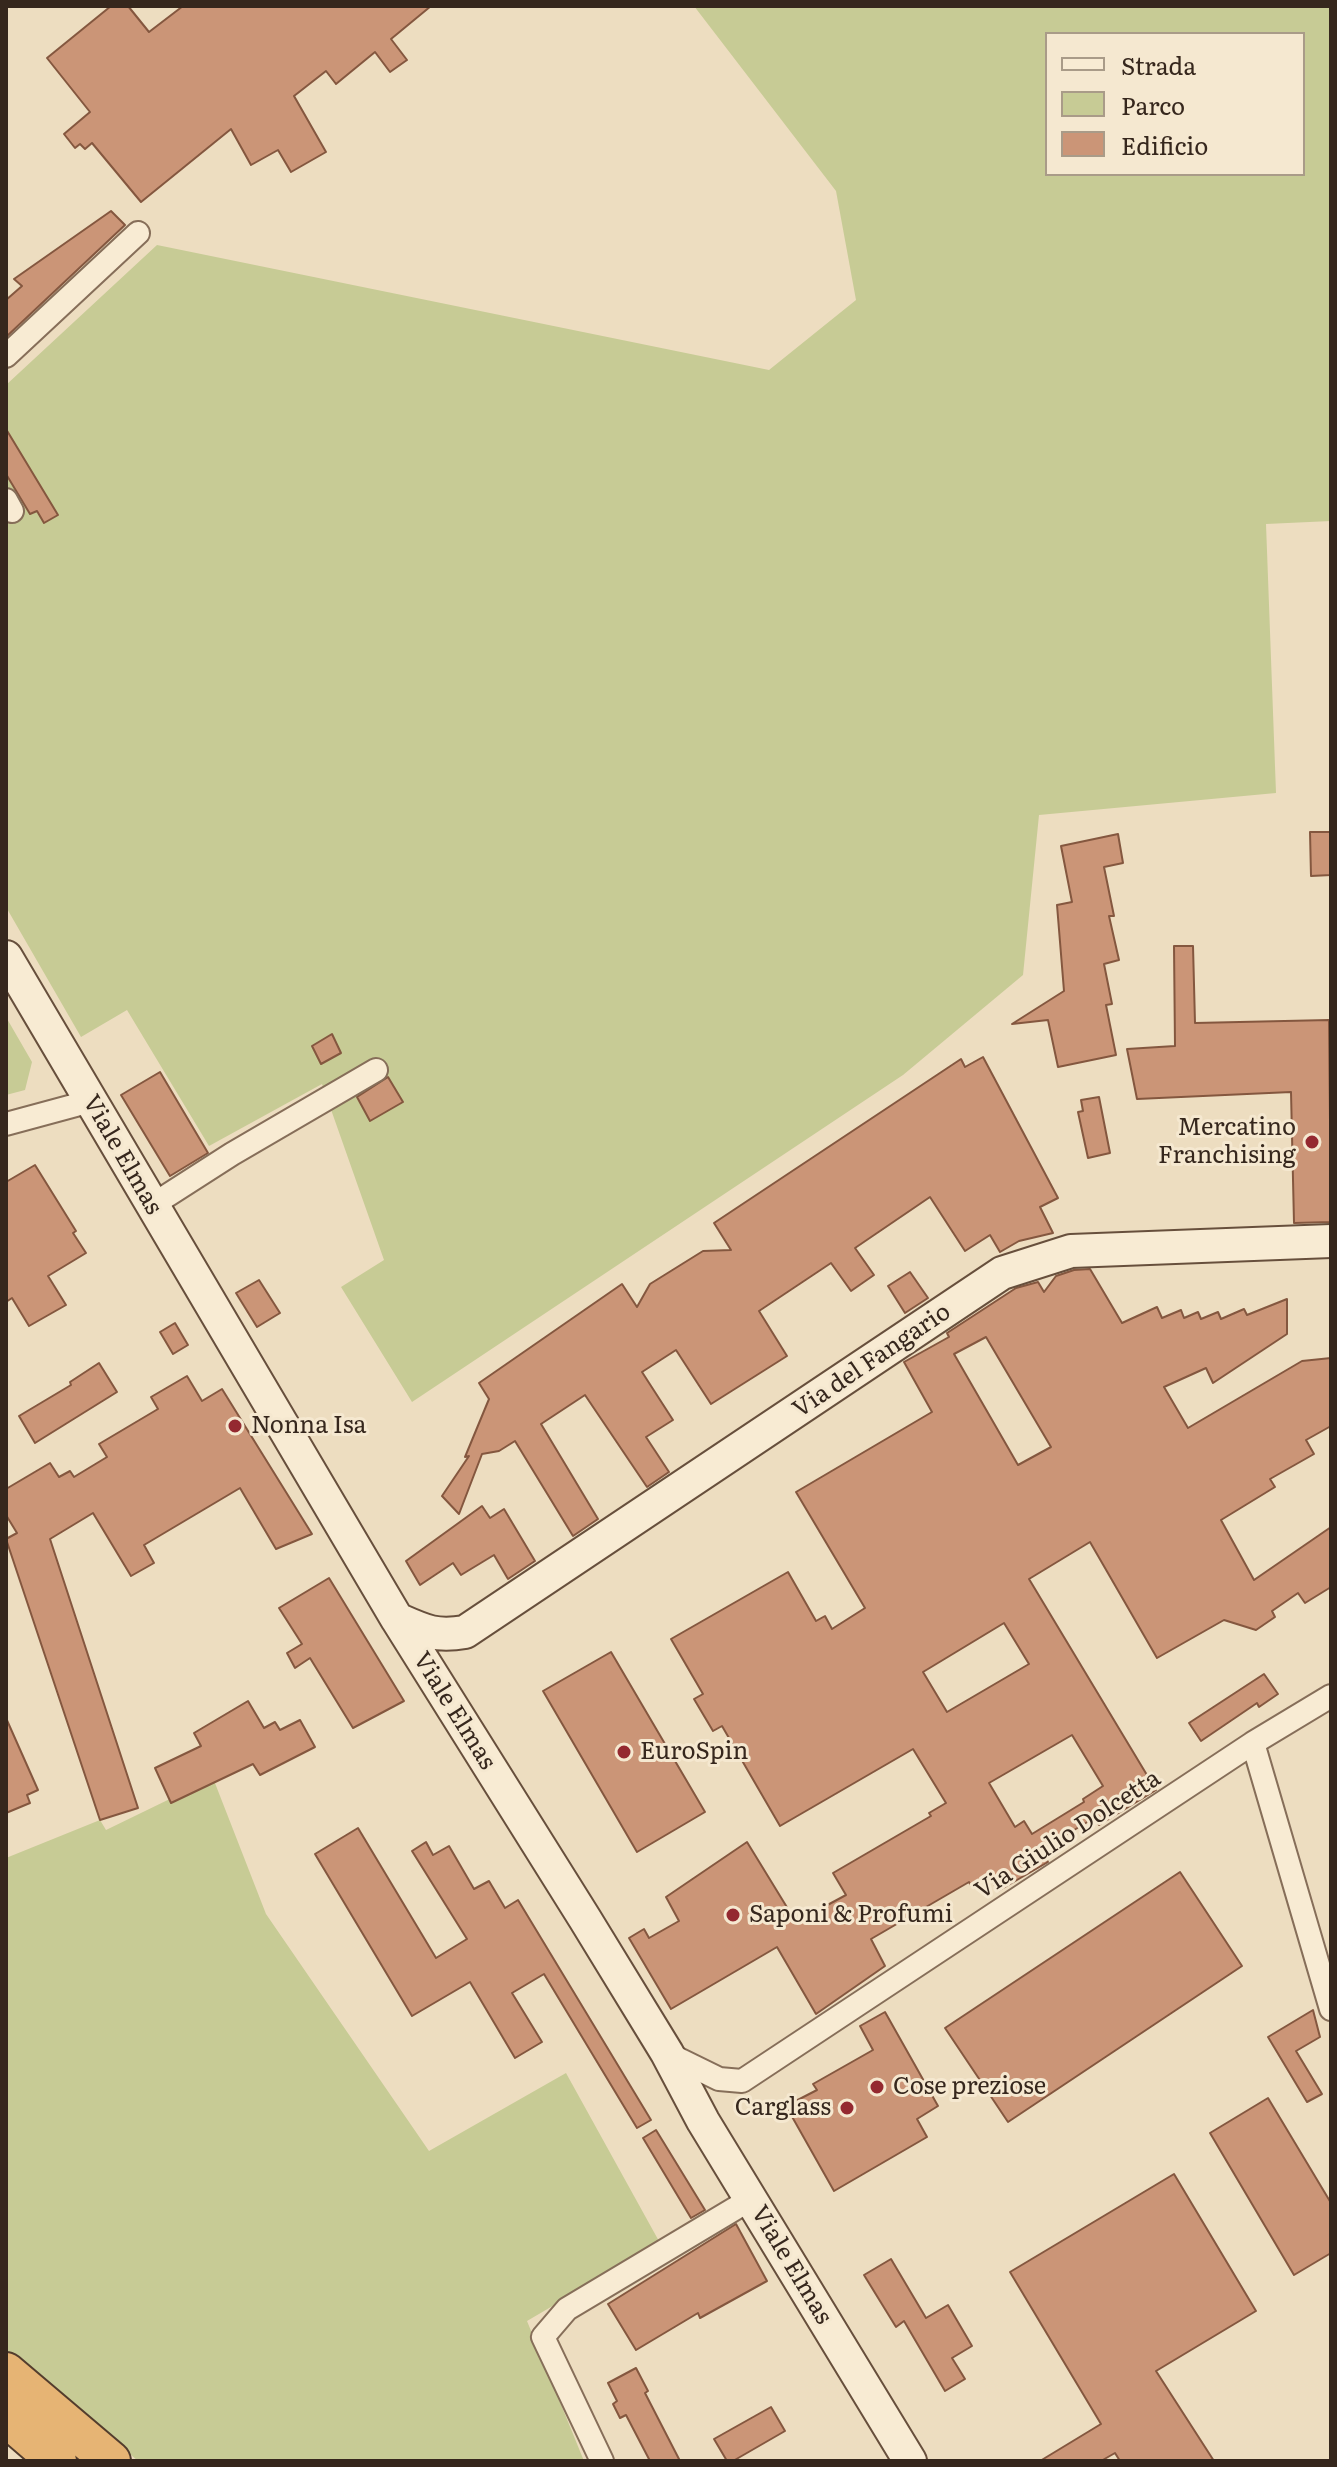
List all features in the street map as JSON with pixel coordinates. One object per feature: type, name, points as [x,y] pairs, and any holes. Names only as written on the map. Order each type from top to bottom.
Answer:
[{"type":"highway","points":[[6,2372],[111,2461]]},
{"type":"highway","points":[[6,2417],[57,2461]]},
{"type":"main road","name":"Viale Elmas","points":[[6,957],[397,1619],[667,2053],[703,2121],[910,2461]]},
{"type":"main road","name":"Via del Fangario","points":[[465,1632],[1002,1273],[1071,1251],[1331,1241]]},
{"type":"main road","points":[[397,1619],[423,1631],[444,1636],[465,1632]]},
{"type":"main road","points":[[451,1708],[448,1680],[452,1654],[465,1632]]},
{"type":"street","points":[[6,356],[138,233]]},
{"type":"street","points":[[151,1206],[232,1154],[376,1070]]},
{"type":"street","points":[[6,1124],[91,1101]]},
{"type":"street","name":"Via Giulio Dolcetta","points":[[667,2053],[719,2079],[742,2081],[1253,1743],[1331,1696]]},
{"type":"street","points":[[1253,1743],[1323,1956],[1331,2009]]},
{"type":"street","points":[[602,2461],[543,2337],[567,2309],[751,2199]]},
{"type":"green space","points":[[694,6],[1331,6],[1331,521],[1266,524],[1276,793],[1039,815],[1023,975],[903,1075],[412,1402],[341,1287],[384,1260],[322,1084],[209,1146],[127,1010],[81,1037],[6,907],[6,385],[157,245],[769,370],[856,300],[836,191]]},
{"type":"green space","points":[[6,1017],[32,1062],[25,1090],[6,1095]]},
{"type":"green space","points":[[213,1778],[266,1914],[429,2151],[566,2073],[660,2243],[527,2321],[584,2461],[138,2461],[59,2392],[6,2352],[6,1858],[100,1820],[106,1830]]},
{"type":"building","points":[[111,6],[128,6],[149,32],[183,6],[431,6],[391,39],[407,60],[390,72],[375,52],[336,84],[326,71],[294,96],[326,152],[291,172],[278,150],[251,165],[231,129],[141,202],[92,143],[85,149],[80,144],[75,148],[64,134],[90,112],[47,58]]},
{"type":"building","points":[[111,211],[125,225],[6,337],[6,300],[22,286],[14,279]]},
{"type":"building","points":[[6,429],[58,515],[44,523],[37,511],[30,514],[6,474]]},
{"type":"building","points":[[1310,832],[1331,832],[1331,875],[1311,876]]},
{"type":"building","points":[[1118,834],[1123,863],[1104,867],[1114,916],[1109,916],[1119,960],[1104,964],[1112,1004],[1106,1005],[1116,1055],[1058,1067],[1048,1020],[1012,1024],[1064,991],[1057,905],[1072,902],[1061,846]]},
{"type":"building","points":[[1174,946],[1193,946],[1195,1023],[1329,1020],[1331,1222],[1294,1223],[1291,1092],[1137,1099],[1127,1049],[1175,1046]]},
{"type":"building","points":[[332,1034],[341,1053],[321,1064],[312,1046]]},
{"type":"building","points":[[983,1057],[1058,1198],[1040,1207],[1053,1233],[1019,1241],[1000,1252],[990,1235],[965,1251],[930,1197],[855,1248],[874,1275],[851,1291],[831,1263],[759,1311],[787,1356],[711,1404],[676,1350],[642,1372],[673,1420],[646,1437],[669,1472],[647,1487],[585,1395],[541,1424],[598,1519],[573,1536],[515,1441],[499,1451],[482,1454],[459,1514],[442,1496],[469,1456],[465,1457],[489,1399],[479,1383],[622,1284],[637,1307],[650,1284],[703,1251],[731,1250],[714,1223],[961,1059],[965,1067]]},
{"type":"building","points":[[160,1072],[208,1153],[170,1176],[121,1095]]},
{"type":"building","points":[[388,1077],[403,1102],[370,1121],[357,1097]]},
{"type":"building","points":[[1099,1097],[1110,1153],[1088,1158],[1078,1112],[1083,1111],[1081,1100]]},
{"type":"building","points":[[35,1165],[86,1253],[48,1276],[66,1305],[29,1326],[12,1298],[6,1302],[6,1182]]},
{"type":"building","points":[[1090,1269],[1122,1323],[1157,1307],[1162,1318],[1181,1310],[1184,1318],[1198,1312],[1201,1319],[1218,1312],[1221,1319],[1244,1309],[1247,1315],[1287,1299],[1287,1334],[1213,1383],[1206,1368],[1164,1387],[1188,1428],[1302,1361],[1331,1358],[1331,1426],[1306,1440],[1314,1454],[1270,1479],[1275,1487],[1221,1520],[1254,1580],[1331,1527],[1331,1587],[1305,1603],[1298,1593],[1272,1611],[1275,1617],[1256,1630],[1224,1620],[1157,1658],[1090,1542],[1029,1579],[1156,1790],[1099,1825],[1094,1818],[1041,1850],[1048,1862],[998,1891],[990,1877],[972,1887],[969,1882],[871,1939],[885,1966],[816,2014],[777,1947],[671,2009],[629,1938],[644,1929],[649,1938],[679,1921],[666,1897],[747,1842],[796,1922],[846,1895],[833,1873],[931,1816],[929,1813],[946,1803],[913,1749],[780,1826],[722,1726],[713,1731],[694,1699],[703,1694],[671,1639],[788,1572],[816,1621],[825,1616],[832,1629],[865,1608],[796,1492],[932,1412],[904,1362],[949,1337],[947,1333],[1016,1288],[1038,1282],[1044,1292],[1056,1276]],"holes":[[[986,1337],[1051,1447],[1018,1465],[954,1354]],[[1004,1623],[1029,1664],[947,1712],[923,1672]],[[1072,1735],[1103,1786],[1083,1799],[1084,1802],[1032,1834],[1024,1821],[1015,1827],[989,1783]]]},
{"type":"building","points":[[910,1272],[928,1298],[905,1313],[888,1286]]},
{"type":"building","points":[[259,1280],[280,1313],[257,1327],[236,1293]]},
{"type":"building","points":[[175,1323],[188,1345],[173,1354],[160,1332]]},
{"type":"building","points":[[99,1363],[117,1392],[35,1443],[19,1416],[71,1385],[70,1382]]},
{"type":"building","points":[[187,1376],[202,1401],[222,1389],[312,1534],[276,1549],[240,1488],[144,1545],[154,1563],[131,1576],[93,1513],[50,1539],[138,1808],[100,1820],[6,1539],[17,1533],[6,1515],[6,1489],[50,1463],[59,1477],[70,1471],[74,1477],[107,1457],[99,1444],[158,1409],[151,1397]]},
{"type":"building","points":[[482,1506],[490,1518],[504,1509],[535,1561],[508,1579],[494,1555],[461,1575],[453,1563],[420,1585],[406,1561]]},
{"type":"building","points":[[329,1578],[404,1701],[353,1728],[310,1658],[295,1668],[287,1653],[302,1644],[279,1608]]},
{"type":"building","name":"EuroSpin","points":[[611,1652],[705,1812],[637,1852],[543,1691]]},
{"type":"building","points":[[1264,1674],[1278,1694],[1259,1707],[1257,1703],[1201,1741],[1189,1723]]},
{"type":"building","points":[[248,1701],[264,1728],[275,1722],[280,1730],[300,1720],[315,1747],[260,1775],[253,1764],[171,1803],[155,1768],[201,1746],[194,1733]]},
{"type":"building","points":[[6,1718],[38,1790],[27,1795],[30,1803],[6,1813]]},
{"type":"building","points":[[358,1828],[436,1958],[467,1939],[412,1851],[426,1842],[433,1855],[449,1846],[474,1889],[489,1881],[505,1908],[518,1900],[651,2120],[637,2128],[544,1974],[512,1993],[542,2042],[515,2058],[470,1982],[412,2016],[315,1854]]},
{"type":"building","points":[[1180,1872],[1242,1966],[1008,2122],[945,2028]]},
{"type":"building","points":[[1313,2010],[1320,2037],[1296,2051],[1322,2094],[1307,2102],[1268,2037]]},
{"type":"building","points":[[885,2012],[938,2106],[917,2119],[927,2137],[834,2191],[786,2106],[817,2090],[813,2084],[873,2050],[860,2026]]},
{"type":"building","points":[[1268,2098],[1331,2203],[1331,2253],[1294,2275],[1210,2133]]},
{"type":"building","points":[[656,2130],[705,2210],[691,2218],[643,2138]]},
{"type":"building","points":[[1174,2174],[1256,2311],[1156,2371],[1214,2461],[1120,2461],[1115,2453],[1101,2461],[1040,2461],[1101,2424],[1010,2272]]},
{"type":"building","points":[[736,2224],[767,2281],[700,2318],[698,2313],[636,2350],[608,2304]]},
{"type":"building","points":[[891,2259],[926,2318],[948,2305],[972,2346],[952,2358],[965,2379],[945,2391],[904,2321],[896,2327],[864,2275]]},
{"type":"building","points":[[636,2368],[648,2391],[645,2393],[680,2461],[650,2461],[626,2415],[620,2418],[613,2404],[617,2401],[608,2383]]},
{"type":"building","points":[[771,2407],[785,2431],[733,2461],[727,2461],[714,2439]]},
{"type":"place","name":"Mercatino Franchising","points":[[1312,1142]]},
{"type":"place","name":"Nonna Isa","points":[[235,1426]]},
{"type":"place","name":"EuroSpin","points":[[624,1752]]},
{"type":"place","name":"Saponi & Profumi","points":[[733,1915]]},
{"type":"place","name":"Cose preziose","points":[[877,2087]]},
{"type":"place","name":"Carglass","points":[[847,2108]]}]
